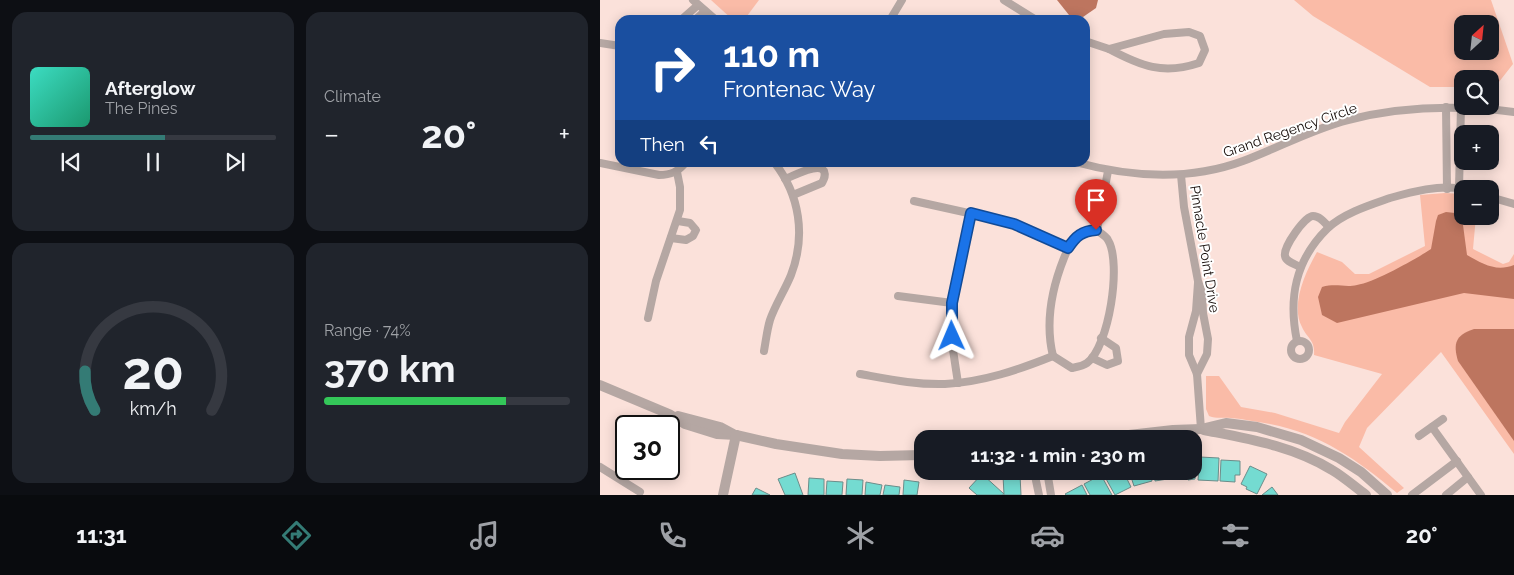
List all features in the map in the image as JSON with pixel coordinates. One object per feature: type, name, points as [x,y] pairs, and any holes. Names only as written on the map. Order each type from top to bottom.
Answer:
[{"type":"street","points":[[893,15],[902,0]]},
{"type":"street","points":[[1004,0],[1028,15]]},
{"type":"street","points":[[686,15],[695,2],[710,15]]},
{"type":"street","points":[[701,15],[705,11]]},
{"type":"street","points":[[1090,43],[1109,49],[1137,63],[1163,69],[1182,69],[1199,63],[1205,50],[1200,36],[1189,32],[1164,34],[1109,49]]},
{"type":"street","points":[[600,43],[615,45]]},
{"type":"street","points":[[1446,107],[1447,189]]},
{"type":"street","name":"Grand Regency Circle","points":[[1090,166],[1108,171],[1181,175],[1243,161],[1295,138],[1347,120],[1392,111],[1454,107]]},
{"type":"street","name":"Grand Regency Circle","points":[[1499,111],[1514,112]]},
{"type":"street","points":[[1460,115],[1461,180]]},
{"type":"street","points":[[600,163],[615,166]]},
{"type":"street","points":[[620,167],[668,175],[677,172],[682,167]]},
{"type":"street","points":[[764,350],[771,318],[791,274],[799,247],[799,227],[792,195],[777,167]]},
{"type":"street","points":[[785,179],[816,167],[825,173],[822,183],[792,195]]},
{"type":"street","points":[[1096,230],[1108,171]]},
{"type":"street","points":[[648,318],[656,281],[678,221],[681,197],[677,172]]},
{"type":"street","name":"Pinnacle Point Drive","points":[[1181,175],[1184,207],[1202,293],[1205,327],[1208,338],[1207,354],[1197,374]]},
{"type":"street","points":[[1297,341],[1293,308],[1295,287],[1300,267],[1314,245],[1329,227],[1348,215],[1378,202],[1407,193],[1429,189],[1454,189]]},
{"type":"street","points":[[1499,200],[1514,204]]},
{"type":"street","points":[[914,201],[1014,224],[1068,248]]},
{"type":"street","points":[[958,383],[953,350],[952,303],[971,213]]},
{"type":"street","points":[[1300,267],[1287,261],[1285,255],[1286,249],[1295,233],[1308,218],[1314,216],[1329,227]]},
{"type":"street","points":[[671,238],[686,240],[693,236],[696,230],[690,223],[678,221]]},
{"type":"street","points":[[1096,230],[1108,238],[1114,264],[1113,292],[1108,320],[1092,358],[1086,364],[1072,368],[1053,356],[1050,324],[1052,297],[1057,276],[1068,248],[1075,238],[1085,231],[1096,230]]},
{"type":"street","points":[[1193,328],[1198,281]]},
{"type":"street","points":[[898,296],[952,303]]},
{"type":"street","name":"Pinnacle Point Drive","points":[[1201,429],[1197,374],[1189,355],[1189,337],[1193,328],[1205,327]]},
{"type":"street","points":[[1092,358],[1107,365],[1118,361],[1116,348],[1101,338]]},
{"type":"street","points":[[860,374],[909,382],[958,383],[995,376],[1053,356]]},
{"type":"street","points":[[600,385],[669,414],[685,424],[717,434],[736,435],[823,452],[880,456],[914,455]]},
{"type":"street","points":[[1420,436],[1443,419]]},
{"type":"street","points":[[1172,430],[1201,429],[1226,424],[1257,427],[1300,440],[1339,458],[1361,472],[1387,495]]},
{"type":"street","points":[[1432,427],[1481,495]]},
{"type":"street","points":[[1201,429],[1263,441],[1302,454],[1332,470],[1366,495]]},
{"type":"street","points":[[723,495],[736,435]]},
{"type":"street","points":[[1412,495],[1457,461]]},
{"type":"street","points":[[600,467],[640,492]]},
{"type":"street","points":[[1446,495],[1468,477]]},
{"type":"street","points":[[1036,480],[1039,495]]},
{"type":"street","points":[[1048,480],[1051,495]]},
{"type":"shaded area","points":[[711,0],[759,0],[748,15],[728,15]]},
{"type":"shaded area","points":[[1057,0],[1098,0],[1096,8],[1086,15],[1069,15]]},
{"type":"shaded area","points":[[1294,0],[1491,0],[1496,15],[1454,15],[1454,60],[1499,60],[1499,23],[1513,64],[1499,82],[1499,70],[1454,70],[1454,87],[1430,87],[1313,16]]},
{"type":"shaded area","points":[[1454,194],[1454,225],[1475,225],[1473,249],[1503,264],[1509,262],[1514,254],[1514,454],[1441,352],[1367,428],[1359,447],[1404,488],[1397,493],[1353,459],[1306,434],[1270,424],[1209,416],[1206,409],[1206,376],[1219,376],[1241,407],[1275,413],[1339,433],[1345,422],[1382,374],[1314,355],[1311,340],[1304,331],[1299,318],[1299,299],[1304,278],[1317,252],[1342,262],[1355,274],[1369,274],[1425,246],[1420,195]]},
{"type":"shaded area","points":[[1446,212],[1454,213],[1454,225],[1463,225],[1467,255],[1484,264],[1495,267],[1501,268],[1514,265],[1514,299],[1464,293],[1337,323],[1322,315],[1318,297],[1322,287],[1332,285],[1353,286],[1374,280],[1431,249],[1438,215]]},
{"type":"shaded area","points":[[1474,329],[1514,329],[1514,441],[1458,361],[1456,345],[1459,337]]},
{"type":"building","points":[[1202,457],[1219,458],[1218,481],[1198,480],[1202,480]]},
{"type":"building","points":[[1221,460],[1240,461],[1240,475],[1235,475],[1235,482],[1220,481]]},
{"type":"building","points":[[1250,466],[1267,474],[1257,494],[1246,489],[1247,487],[1241,484]]},
{"type":"building","points":[[795,473],[803,495],[785,495],[778,479]]},
{"type":"building","points":[[809,478],[824,479],[824,495],[808,495]]},
{"type":"building","points":[[847,479],[863,480],[862,495],[846,495]]},
{"type":"building","points":[[904,480],[919,482],[917,495],[903,495]]},
{"type":"building","points":[[976,480],[989,480],[1004,494],[977,495],[969,488]]},
{"type":"building","points":[[1003,480],[1020,480],[1021,495],[1004,495]]},
{"type":"building","points":[[1092,480],[1104,480],[1112,495],[1090,495],[1084,484]]},
{"type":"building","points":[[1107,480],[1128,480],[1131,487],[1115,495]]},
{"type":"building","points":[[1132,480],[1152,480],[1152,481],[1134,486]]},
{"type":"building","points":[[827,481],[843,482],[842,495],[826,495]]},
{"type":"building","points":[[866,482],[882,485],[880,495],[865,495]]},
{"type":"building","points":[[885,485],[900,487],[899,495],[883,495]]},
{"type":"building","points":[[1082,485],[1087,495],[1065,494]]},
{"type":"building","points":[[1272,487],[1278,495],[1262,495]]},
{"type":"building","points":[[756,488],[770,495],[752,495]]},
{"type":"route","points":[[952,336],[952,303],[971,213],[1014,224],[1068,248],[1075,238],[1085,231],[1096,230]]}]
